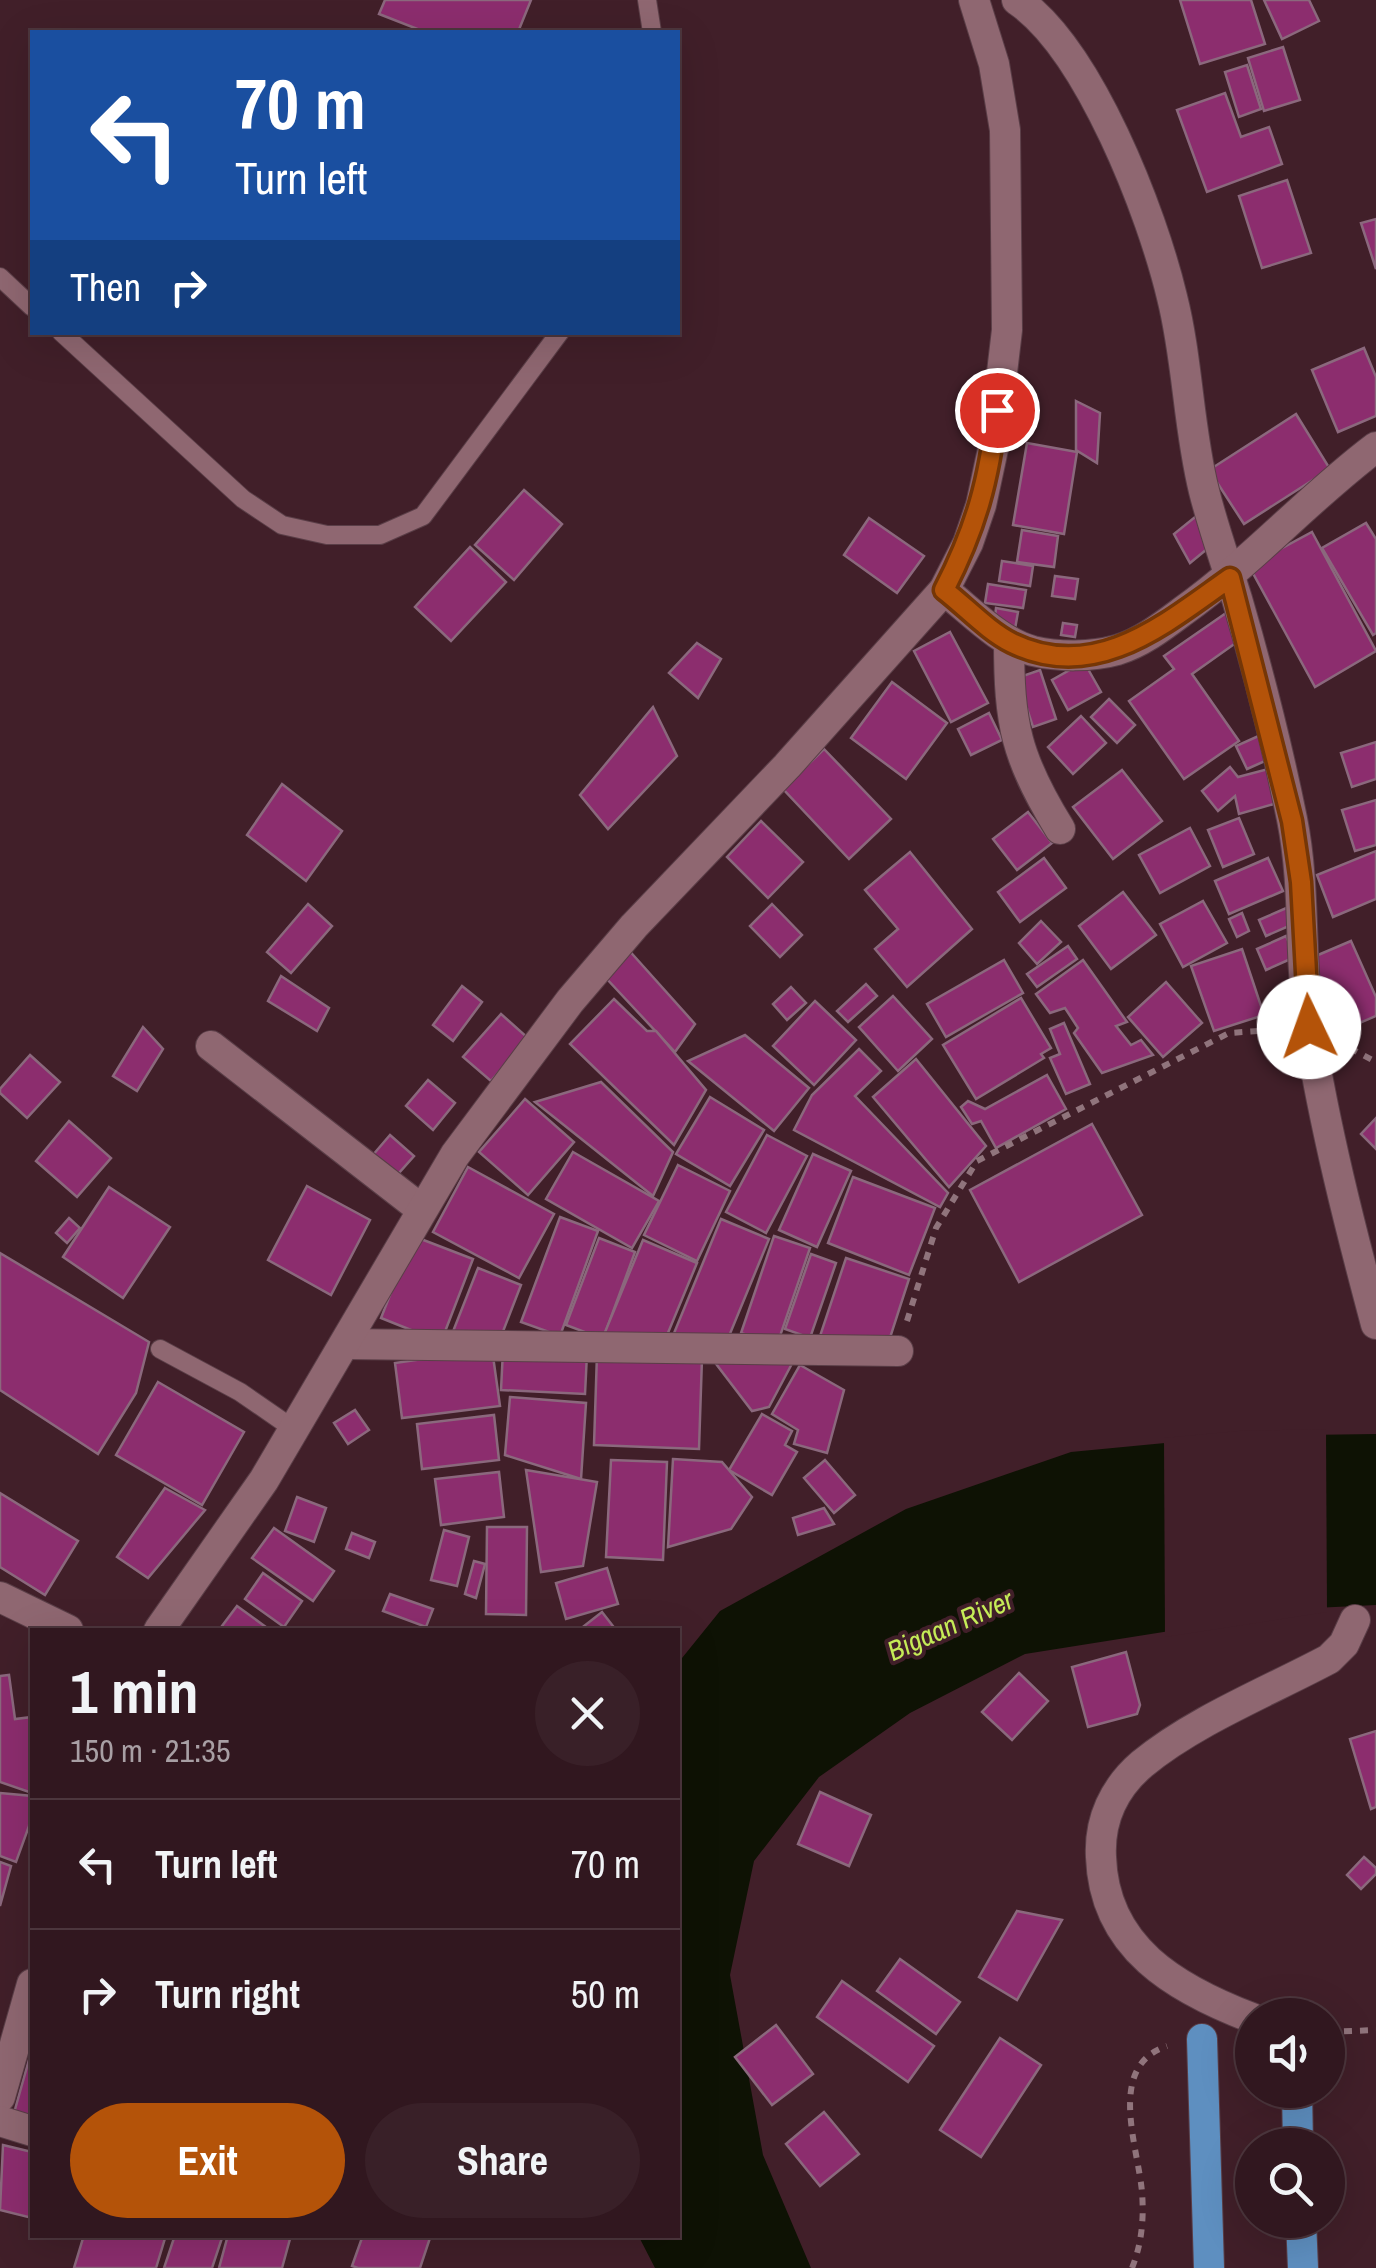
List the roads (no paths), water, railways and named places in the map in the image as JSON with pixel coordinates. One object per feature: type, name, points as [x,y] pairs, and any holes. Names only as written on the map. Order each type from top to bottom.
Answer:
[{"type":"main road","points":[[1202,2039],[1209,2268]]},
{"type":"main road","points":[[1302,2238],[1303,2268]]},
{"type":"street","points":[[160,1628],[295,1430],[420,1209],[570,1001],[634,926],[788,766],[944,590],[968,543],[993,449],[1006,330],[1005,130],[994,64],[974,0]]},
{"type":"street","points":[[1017,0],[1030,9],[1071,60],[1108,121],[1144,206],[1172,297],[1204,490],[1292,821],[1301,882],[1309,1027],[1350,1236],[1376,1324]]},
{"type":"street","points":[[944,590],[1010,642],[1033,651],[1057,654],[1117,650],[1144,638],[1230,578],[1325,488],[1376,447]]},
{"type":"street","points":[[1010,642],[1009,702],[1020,752],[1060,830]]},
{"type":"street","points":[[211,1046],[420,1209]]},
{"type":"street","points":[[345,1344],[898,1350]]},
{"type":"street","points":[[0,1597],[64,1628]]},
{"type":"street","points":[[1235,2012],[1202,1999],[1142,1956],[1117,1924],[1102,1885],[1100,1843],[1110,1800],[1141,1765],[1185,1735],[1330,1660],[1344,1644],[1355,1620]]},
{"type":"street","points":[[0,2098],[30,1991]]},
{"type":"street","points":[[0,2121],[30,2130]]},
{"type":"lane","points":[[647,0],[652,30]]},
{"type":"lane","points":[[0,277],[30,305]]},
{"type":"lane","points":[[64,335],[242,499],[282,524],[327,535],[380,535],[423,516],[558,335]]},
{"type":"lane","points":[[160,1349],[240,1392],[295,1430]]},
{"type":"water","name":"Bigaan River","points":[[1376,1434],[1376,1605],[1314,1608],[1025,1654],[910,1713],[819,1777],[754,1861],[730,1975],[763,2155],[811,2268],[655,2268],[640,2238],[680,2238],[680,1661],[720,1611],[906,1509],[1071,1452],[1238,1436]]}]
